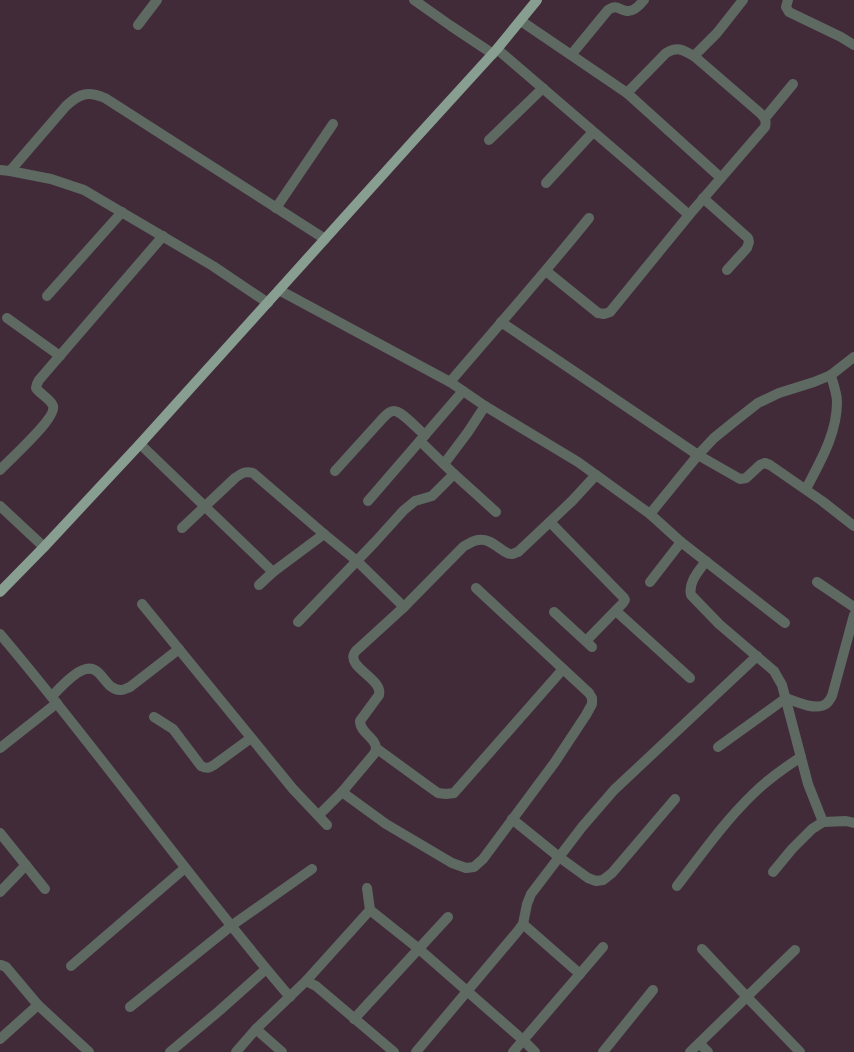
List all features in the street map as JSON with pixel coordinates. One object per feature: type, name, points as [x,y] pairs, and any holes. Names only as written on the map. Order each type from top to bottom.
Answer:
[{"type":"main road","points":[[0,592],[140,444],[495,52],[538,0]]},
{"type":"street","points":[[138,25],[158,0]]},
{"type":"street","points":[[414,0],[451,26],[495,52],[543,88],[689,215]]},
{"type":"street","points":[[571,55],[608,10],[612,7],[616,7],[628,11],[634,9],[644,0]]},
{"type":"street","points":[[694,56],[717,33],[743,0]]},
{"type":"street","points":[[788,0],[786,7],[789,12],[841,37],[854,45]]},
{"type":"street","points":[[521,20],[627,93],[721,178]]},
{"type":"street","points":[[546,271],[598,313],[604,314],[610,312],[689,215],[765,127],[766,123],[765,118],[694,56],[678,48],[666,53],[627,93]]},
{"type":"street","points":[[765,118],[793,84]]},
{"type":"street","points":[[489,140],[543,88]]},
{"type":"street","points":[[5,170],[74,99],[85,94],[96,94],[106,98],[325,239]]},
{"type":"street","points":[[276,208],[333,124]]},
{"type":"street","points":[[546,183],[594,132]]},
{"type":"street","points":[[5,170],[51,179],[84,190],[213,266],[268,303]]},
{"type":"street","points":[[704,198],[748,238],[749,242],[747,248],[727,270]]},
{"type":"street","points":[[48,296],[122,212]]},
{"type":"street","points":[[450,382],[590,218]]},
{"type":"street","points":[[0,470],[42,428],[51,416],[54,408],[36,388],[39,380],[162,236]]},
{"type":"street","points":[[279,290],[450,382],[485,406],[578,462],[650,514],[681,542],[785,623]]},
{"type":"street","points":[[7,318],[60,356]]},
{"type":"street","points":[[502,322],[698,455],[740,479],[746,478],[760,465],[765,463],[770,464],[806,489],[854,526]]},
{"type":"street","points":[[650,514],[698,455],[714,438],[758,403],[779,393],[831,375],[854,357]]},
{"type":"street","points":[[806,489],[828,445],[835,422],[837,401],[831,375]]},
{"type":"street","points":[[368,501],[463,391]]},
{"type":"street","points":[[444,464],[485,406]]},
{"type":"street","points":[[335,471],[388,412],[396,411],[401,414],[444,464],[496,512]]},
{"type":"street","points":[[140,444],[273,572]]},
{"type":"street","points":[[182,528],[235,478],[243,473],[253,473],[324,534],[357,560],[404,607]]},
{"type":"street","points":[[298,622],[404,510],[415,501],[432,496],[454,474]]},
{"type":"street","points":[[319,815],[342,792],[374,754],[376,748],[375,743],[360,725],[360,721],[379,695],[380,690],[378,685],[355,663],[353,658],[358,649],[404,607],[447,563],[471,542],[486,540],[507,554],[518,552],[596,475]]},
{"type":"street","points":[[0,506],[44,547]]},
{"type":"street","points":[[550,522],[624,598],[623,603],[589,644],[554,612]]},
{"type":"street","points":[[259,585],[273,572],[324,534]]},
{"type":"street","points":[[650,582],[681,542]]},
{"type":"street","points":[[706,561],[692,582],[689,590],[691,595],[719,624],[774,671],[782,684],[808,784],[823,822]]},
{"type":"street","points":[[817,582],[854,607]]},
{"type":"street","points":[[342,792],[386,824],[452,863],[466,868],[474,867],[482,859],[555,762],[592,704],[592,698],[589,693],[476,588]]},
{"type":"street","points":[[142,604],[293,790],[319,815],[327,825]]},
{"type":"street","points":[[616,611],[690,678]]},
{"type":"street","points":[[786,698],[809,706],[821,707],[828,704],[832,696],[854,615]]},
{"type":"street","points":[[0,634],[54,700],[231,926],[290,996]]},
{"type":"street","points":[[0,748],[54,700],[76,674],[83,670],[90,668],[96,670],[113,688],[121,690],[130,687],[179,649]]},
{"type":"street","points":[[416,1052],[523,924],[527,904],[531,894],[582,827],[614,790],[757,656]]},
{"type":"street","points":[[376,748],[424,784],[438,792],[446,794],[454,793],[563,669]]},
{"type":"street","points":[[718,747],[786,698]]},
{"type":"street","points":[[154,717],[173,730],[201,766],[205,768],[209,768],[214,765],[251,738]]},
{"type":"street","points":[[677,886],[728,820],[753,794],[776,774],[801,757]]},
{"type":"street","points":[[512,819],[559,857],[588,878],[596,881],[603,880],[612,873],[675,799]]},
{"type":"street","points":[[773,872],[792,849],[812,829],[823,822],[846,821],[854,823]]},
{"type":"street","points":[[0,833],[45,889]]},
{"type":"street","points":[[0,892],[26,865]]},
{"type":"street","points":[[71,966],[185,868]]},
{"type":"street","points":[[130,1007],[231,926],[312,869]]},
{"type":"street","points":[[367,888],[370,910],[419,949],[535,1052]]},
{"type":"street","points":[[236,1052],[256,1029],[306,981],[370,910]]},
{"type":"street","points":[[354,1019],[448,917]]},
{"type":"street","points":[[523,924],[580,974]]},
{"type":"street","points":[[513,1052],[603,947]]},
{"type":"street","points":[[702,949],[800,1052]]},
{"type":"street","points":[[690,1052],[700,1044],[795,950]]},
{"type":"street","points":[[0,965],[6,967],[38,1005],[89,1052]]},
{"type":"street","points":[[170,1052],[220,1011],[266,969]]},
{"type":"street","points":[[306,981],[316,986],[394,1052]]},
{"type":"street","points":[[603,1052],[653,990]]},
{"type":"street","points":[[0,1039],[38,1005]]},
{"type":"street","points":[[256,1029],[282,1052]]},
{"type":"street","points":[[700,1044],[708,1052]]}]
